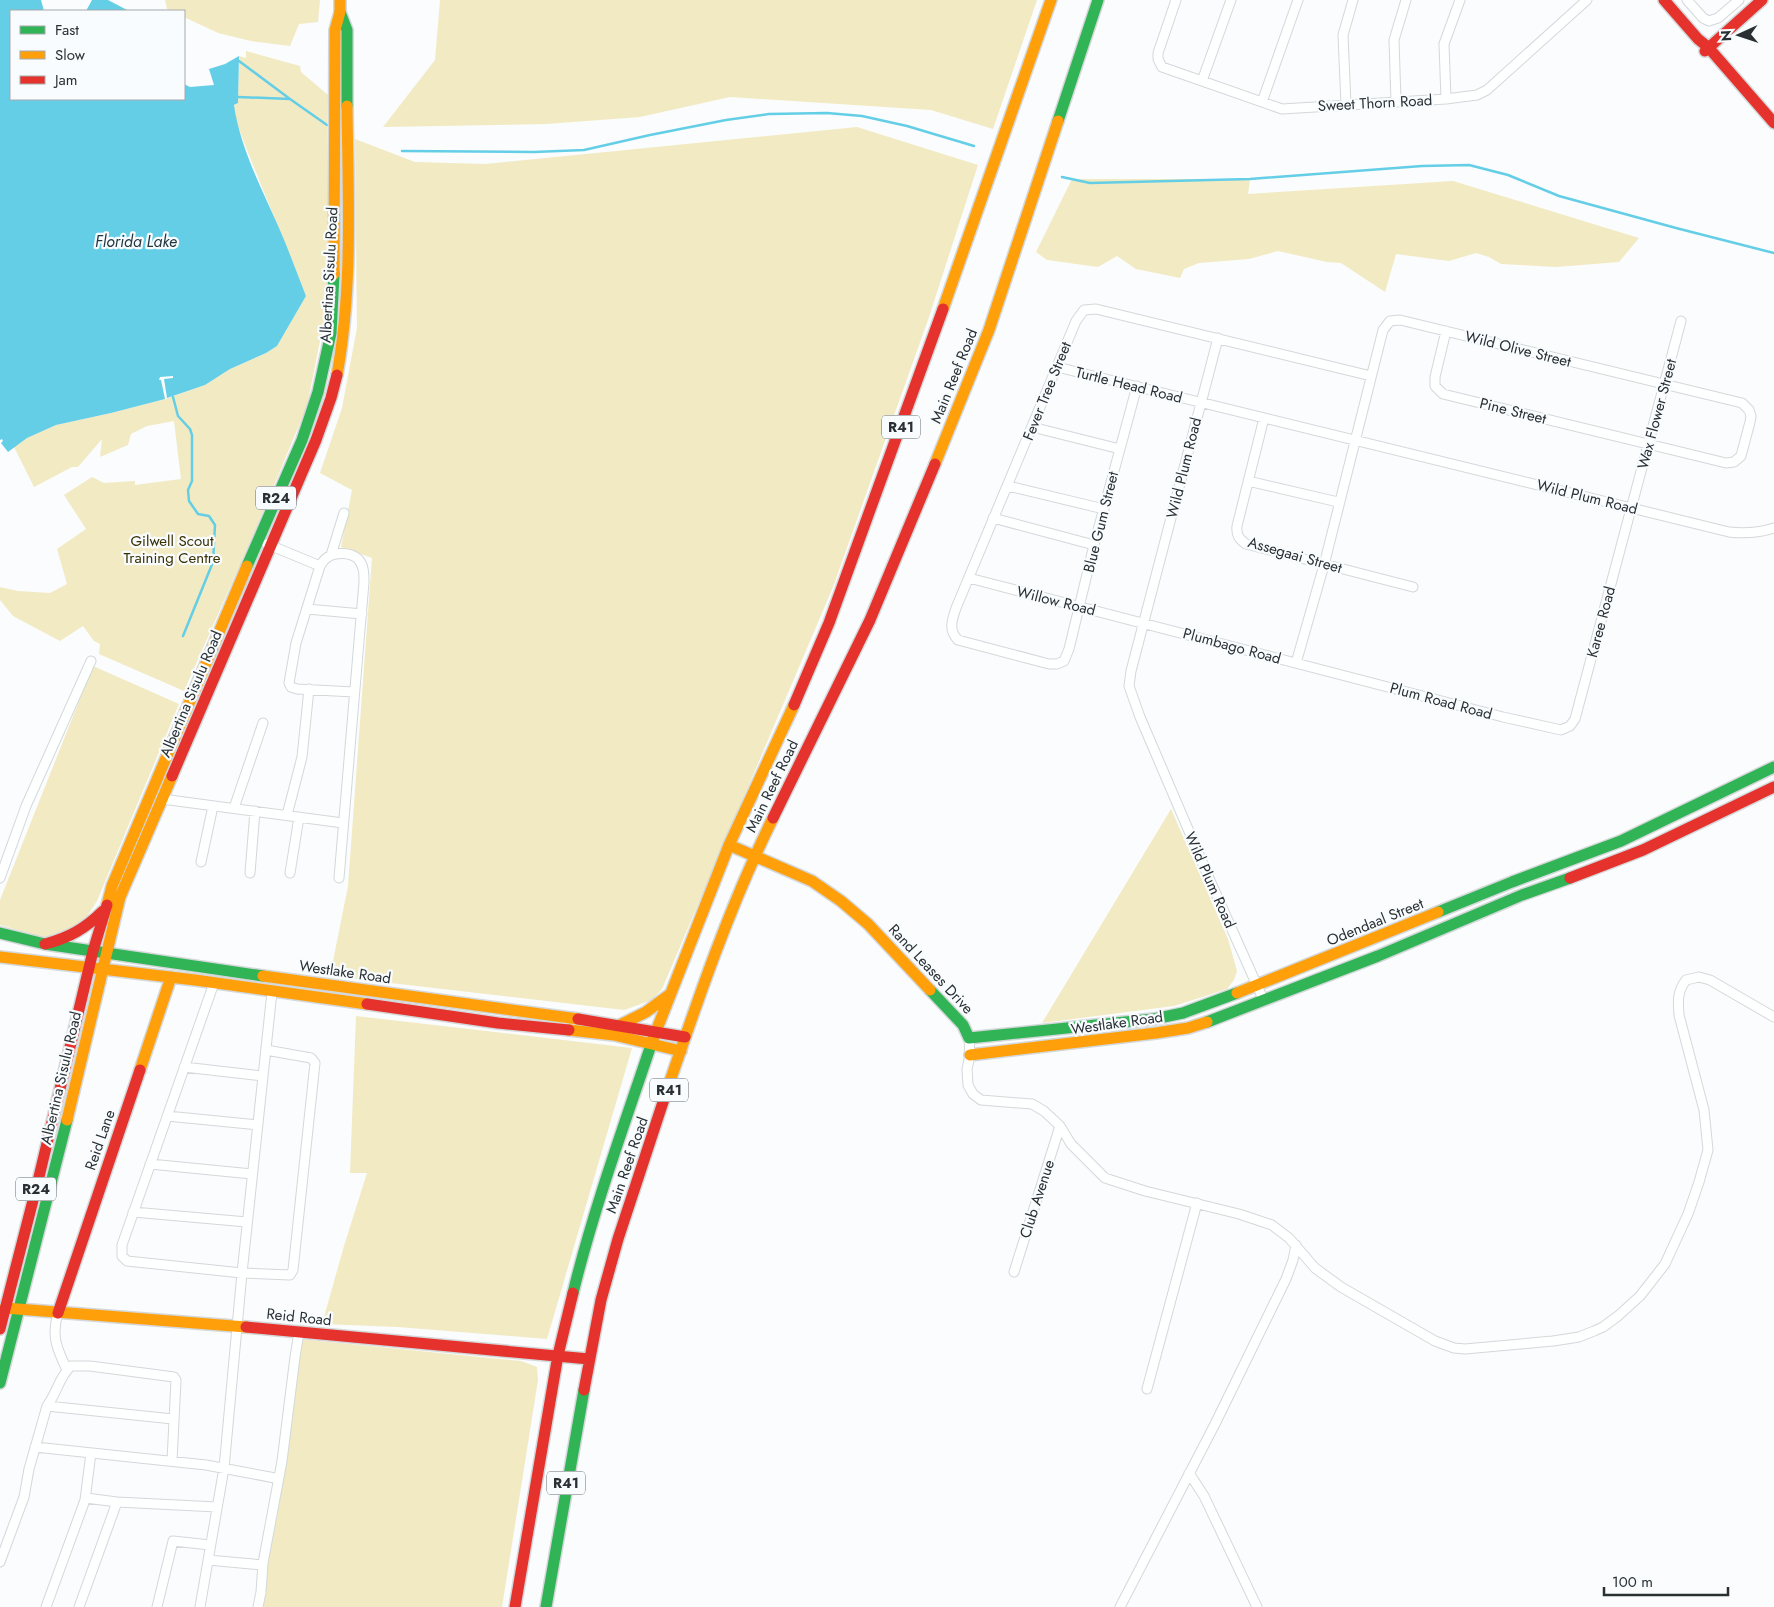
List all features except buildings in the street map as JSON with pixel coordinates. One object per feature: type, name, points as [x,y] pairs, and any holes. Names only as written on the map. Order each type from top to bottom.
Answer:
[{"type":"main road","name":"Albertina Sisulu Road","points":[[0,1329],[93,951],[116,872],[310,416],[324,367],[331,333],[334,289],[335,30],[340,12],[340,0]]},
{"type":"main road","name":"Main Reef Road","points":[[515,1607],[558,1355],[573,1291],[615,1151],[656,1030],[729,845],[806,680],[829,623],[945,304],[1051,0]]},
{"type":"main road","name":"Main Reef Road","points":[[546,1607],[601,1300],[618,1239],[685,1037],[718,941],[754,856],[870,620],[934,468],[989,330],[1098,0]]},
{"type":"main road","points":[[1664,0],[1774,123]]},
{"type":"main road","points":[[1706,49],[1762,0]]},
{"type":"main road","name":"Albertina Sisulu Road","points":[[0,1383],[124,886],[322,424],[331,398],[342,346],[347,276],[348,54],[347,30],[340,12]]},
{"type":"main road","points":[[1706,49],[1774,132]]},
{"type":"main road","name":"Odendaal Street","points":[[969,1038],[1154,1019],[1183,1013],[1257,986],[1512,882],[1620,841],[1774,767]]},
{"type":"main road","points":[[1264,1001],[1378,956],[1522,895],[1644,850],[1774,787]]},
{"type":"main road","name":"Rand Leases Drive","points":[[729,845],[812,881],[841,901],[868,924],[963,1024],[969,1038]]},
{"type":"main road","points":[[45,944],[75,935],[104,910]]},
{"type":"main road","name":"Westlake Road","points":[[0,933],[45,944],[106,954],[620,1024],[685,1037]]},
{"type":"main road","name":"Westlake Road","points":[[0,957],[172,977],[498,1023],[614,1035],[681,1051]]},
{"type":"main road","name":"Reid Lane","points":[[58,1313],[172,977]]},
{"type":"main road","points":[[620,1024],[633,1020],[650,1010],[670,994]]},
{"type":"main road","name":"Westlake Road","points":[[970,1055],[1066,1045],[1188,1028],[1264,1001]]},
{"type":"main road","name":"Reid Road","points":[[5,1308],[238,1326],[589,1359]]},
{"type":"street","name":"Sweet Thorn Road","points":[[1176,0],[1158,56],[1162,67],[1282,109],[1446,99],[1476,95],[1487,90],[1587,0]]},
{"type":"street","points":[[1202,81],[1231,0]]},
{"type":"street","points":[[1262,102],[1298,0]]},
{"type":"street","points":[[1346,105],[1343,31],[1353,0]]},
{"type":"street","points":[[1396,102],[1394,40],[1406,0]]},
{"type":"street","points":[[1446,99],[1444,44],[1460,0]]},
{"type":"street","points":[[1687,0],[1703,18],[1709,21],[1718,18],[1739,0]]},
{"type":"street","name":"Fever Tree Street","points":[[1066,658],[1064,661],[1054,664],[958,640],[952,632],[952,623],[993,518],[1076,321],[1084,310],[1090,309],[1218,338],[1371,376]]},
{"type":"street","name":"Wild Olive Street","points":[[1296,663],[1324,565],[1338,502],[1382,330],[1390,321],[1400,320],[1742,403],[1746,406],[1751,416],[1741,456],[1734,462],[1729,463],[1649,444]]},
{"type":"street","name":"Wax Flower Street","points":[[1632,508],[1681,321]]},
{"type":"street","name":"Pine Street","points":[[1446,331],[1434,381],[1437,389],[1443,394],[1649,444]]},
{"type":"street","points":[[1200,404],[1218,338]]},
{"type":"street","name":"Turtle Head Road","points":[[1057,367],[1137,386],[1200,404]]},
{"type":"street","name":"Blue Gum Street","points":[[1066,658],[1137,386]]},
{"type":"street","name":"Wild Plum Road","points":[[1264,1001],[1140,718],[1131,692],[1129,678],[1200,404],[1729,532],[1745,534],[1774,528]]},
{"type":"street","name":"Assegaai Street","points":[[1264,418],[1237,526],[1240,539],[1246,544],[1413,587]]},
{"type":"street","points":[[1032,427],[1120,449]]},
{"type":"street","points":[[1248,481],[1338,502]]},
{"type":"street","points":[[1008,486],[1104,509]]},
{"type":"street","name":"Karee Road","points":[[1561,730],[1570,726],[1575,719],[1632,508]]},
{"type":"street","points":[[331,555],[344,513]]},
{"type":"street","points":[[993,518],[1094,545]]},
{"type":"street","points":[[258,539],[270,546],[320,566]]},
{"type":"street","points":[[339,878],[364,582],[361,564],[358,559],[351,555],[331,555],[320,566],[294,650],[289,681],[293,688],[354,692]]},
{"type":"street","name":"Willow Road","points":[[969,578],[1144,623]]},
{"type":"street","points":[[306,609],[362,614]]},
{"type":"street","name":"Plumbago Road","points":[[1144,623],[1321,670]]},
{"type":"street","points":[[0,878],[26,806],[91,660]]},
{"type":"street","name":"Plum Road Road","points":[[1321,670],[1502,717],[1561,730]]},
{"type":"street","points":[[287,815],[302,757],[309,689]]},
{"type":"street","points":[[234,808],[263,723]]},
{"type":"street","points":[[162,799],[343,823]]},
{"type":"street","points":[[202,862],[213,806]]},
{"type":"street","points":[[250,873],[255,811]]},
{"type":"street","points":[[290,873],[299,817]]},
{"type":"street","name":"Rand Leases Drive","points":[[969,1038],[970,1055],[966,1069],[968,1085],[974,1094],[981,1100],[1032,1104],[1044,1111],[1060,1126],[1072,1144],[1105,1178],[1144,1191],[1196,1202],[1260,1220],[1280,1230],[1296,1245],[1315,1268],[1341,1287],[1435,1341],[1454,1348],[1465,1349],[1579,1337],[1603,1327],[1640,1296],[1665,1264],[1688,1214],[1700,1182],[1708,1150],[1704,1110],[1680,1015],[1678,1003],[1679,990],[1686,980],[1702,977],[1774,1017]]},
{"type":"street","points":[[214,983],[122,1245],[122,1256],[127,1261],[242,1273],[290,1275],[293,1270],[315,1063],[311,1058],[266,1050]]},
{"type":"street","points":[[200,1607],[224,1468],[247,1222],[272,992]]},
{"type":"street","points":[[184,1067],[263,1076]]},
{"type":"street","points":[[167,1116],[258,1125]]},
{"type":"street","name":"Club Avenue","points":[[1014,1272],[1060,1126]]},
{"type":"street","points":[[150,1164],[252,1174]]},
{"type":"street","points":[[1147,1388],[1196,1202]]},
{"type":"street","points":[[134,1212],[247,1222]]},
{"type":"street","points":[[1120,1607],[1286,1279],[1296,1245]]},
{"type":"street","points":[[58,1313],[55,1321],[55,1346],[66,1370]]},
{"type":"street","points":[[258,1607],[263,1566],[282,1461],[299,1332]]},
{"type":"street","points":[[0,1562],[24,1497],[35,1447],[47,1406],[53,1398],[63,1373],[71,1366],[90,1366],[174,1377],[176,1380],[172,1462]]},
{"type":"street","points":[[47,1406],[173,1419]]},
{"type":"street","points":[[35,1447],[224,1468],[275,1478]]},
{"type":"street","points":[[46,1607],[86,1498],[92,1453]]},
{"type":"street","points":[[1189,1472],[1204,1496],[1257,1607]]},
{"type":"street","points":[[86,1498],[117,1502],[217,1507]]},
{"type":"street","points":[[79,1607],[117,1502]]},
{"type":"street","points":[[157,1607],[172,1541],[210,1545]]},
{"type":"street","points":[[208,1560],[263,1566]]},
{"type":"green space","points":[[165,0],[320,0],[318,22],[299,24],[290,46],[251,41],[218,33],[185,17],[185,10],[167,9]]},
{"type":"green space","points":[[440,0],[1037,0],[993,129],[931,110],[730,97],[640,117],[546,124],[383,127],[435,60]]},
{"type":"green space","name":"Gilwell Scout Training Centre","points":[[246,51],[300,66],[301,72],[328,95],[329,296],[307,406],[254,533],[184,691],[99,654],[100,644],[94,641],[83,626],[60,641],[13,616],[0,600],[0,587],[18,591],[50,593],[67,584],[57,549],[86,529],[64,495],[92,477],[104,483],[135,481],[135,485],[181,479],[174,421],[147,426],[131,434],[128,445],[100,457],[102,439],[78,467],[72,467],[34,487],[14,447],[27,438],[56,425],[165,399],[205,385],[230,369],[277,346],[306,296],[236,121],[234,106],[238,103],[239,56],[246,58]]},
{"type":"green space","points":[[857,127],[978,165],[929,317],[833,587],[662,989],[652,1000],[624,1010],[330,976],[348,886],[372,558],[341,547],[352,490],[320,473],[342,408],[357,328],[355,139],[415,162],[485,164]]},
{"type":"green space","points":[[1072,179],[1250,179],[1248,194],[1453,181],[1639,238],[1619,262],[1556,267],[1501,264],[1489,257],[1476,253],[1449,261],[1396,254],[1385,292],[1341,263],[1327,262],[1278,251],[1249,259],[1199,263],[1184,269],[1180,278],[1136,269],[1117,256],[1098,267],[1047,260],[1036,252]]},
{"type":"green space","points":[[93,666],[179,704],[97,901],[81,926],[45,938],[0,925],[0,900]]},
{"type":"green space","points":[[1171,809],[1228,939],[1237,971],[1234,980],[1227,989],[1174,1006],[1042,1023]]},
{"type":"green space","points":[[356,1016],[632,1048],[547,1339],[398,1327],[322,1324],[367,1173],[350,1173]]},
{"type":"green space","points":[[299,1339],[521,1361],[537,1367],[538,1380],[502,1607],[260,1607],[279,1505]]},
{"type":"water","name":"Florida Lake","points":[[0,0],[41,0],[44,10],[10,10],[10,100],[185,100],[185,84],[190,87],[214,85],[209,69],[225,64],[239,56],[238,103],[234,105],[241,137],[252,168],[283,237],[306,296],[277,346],[230,369],[205,385],[167,398],[164,379],[173,378],[173,376],[160,377],[159,380],[161,380],[165,399],[56,425],[27,438],[8,452],[1,443],[2,439],[0,440]]},
{"type":"water","points":[[92,0],[108,0],[127,10],[87,10]]},
{"type":"waterway","points":[[239,61],[290,99]]},
{"type":"waterway","points":[[238,97],[290,99],[327,125]]},
{"type":"waterway","points":[[402,151],[534,152],[584,150],[726,120],[769,114],[827,113],[862,116],[907,126],[974,146]]},
{"type":"waterway","points":[[1062,177],[1090,183],[1250,179],[1422,166],[1469,165],[1508,175],[1559,196],[1774,253]]},
{"type":"waterway","points":[[173,397],[178,416],[190,429],[192,435],[192,481],[188,490],[189,501],[198,514],[209,516],[215,525],[213,562],[183,636]]},
{"type":"traffic: fast","points":[[1058,121],[1098,0]]},
{"type":"traffic: fast","points":[[340,12],[347,30],[347,106]]},
{"type":"traffic: fast","points":[[247,566],[302,440],[318,392],[331,333],[334,274]]},
{"type":"traffic: fast","points":[[1438,912],[1621,841],[1774,767]]},
{"type":"traffic: fast","points":[[1207,1022],[1378,956],[1522,895],[1570,878]]},
{"type":"traffic: fast","points":[[0,933],[45,944],[263,976]]},
{"type":"traffic: fast","points":[[930,990],[963,1025],[969,1038],[1154,1019],[1183,1013],[1237,993]]},
{"type":"traffic: fast","points":[[573,1293],[600,1197],[653,1039]]},
{"type":"traffic: fast","points":[[0,1383],[67,1120]]},
{"type":"traffic: fast","points":[[546,1607],[584,1390]]},
{"type":"traffic: slow","points":[[334,274],[335,30],[340,12],[340,0]]},
{"type":"traffic: slow","points":[[943,309],[1051,0]]},
{"type":"traffic: slow","points":[[337,375],[342,342],[347,275],[347,106]]},
{"type":"traffic: slow","points":[[935,464],[989,330],[1058,121]]},
{"type":"traffic: slow","points":[[107,905],[112,886],[247,566]]},
{"type":"traffic: slow","points":[[653,1039],[729,845],[794,705]]},
{"type":"traffic: slow","points":[[67,1120],[120,897],[172,776]]},
{"type":"traffic: slow","points":[[665,1096],[728,920],[773,818]]},
{"type":"traffic: slow","points":[[729,845],[812,881],[841,901],[868,924],[930,990]]},
{"type":"traffic: slow","points":[[1237,993],[1438,912]]},
{"type":"traffic: slow","points":[[0,957],[195,980],[367,1004]]},
{"type":"traffic: slow","points":[[263,976],[578,1019]]},
{"type":"traffic: slow","points":[[140,1070],[171,977]]},
{"type":"traffic: slow","points":[[620,1025],[646,1012],[669,995]]},
{"type":"traffic: slow","points":[[970,1055],[1156,1033],[1188,1028],[1207,1022]]},
{"type":"traffic: slow","points":[[569,1030],[614,1035],[681,1051]]},
{"type":"traffic: slow","points":[[5,1308],[246,1327]]},
{"type":"traffic: jam","points":[[1664,0],[1774,123]]},
{"type":"traffic: jam","points":[[1705,51],[1762,0]]},
{"type":"traffic: jam","points":[[794,705],[829,623],[943,309]]},
{"type":"traffic: jam","points":[[172,776],[316,440],[337,375]]},
{"type":"traffic: jam","points":[[773,818],[870,620],[935,464]]},
{"type":"traffic: jam","points":[[1570,878],[1643,850],[1774,787]]},
{"type":"traffic: jam","points":[[0,1329],[38,1181],[93,951],[107,905]]},
{"type":"traffic: jam","points":[[45,944],[77,932],[103,911]]},
{"type":"traffic: jam","points":[[367,1004],[498,1023],[569,1030]]},
{"type":"traffic: jam","points":[[578,1019],[685,1037]]},
{"type":"traffic: jam","points":[[58,1313],[140,1070]]},
{"type":"traffic: jam","points":[[584,1390],[601,1300],[618,1239],[665,1096]]},
{"type":"traffic: jam","points":[[515,1607],[558,1355],[573,1293]]},
{"type":"traffic: jam","points":[[246,1327],[589,1359]]}]
